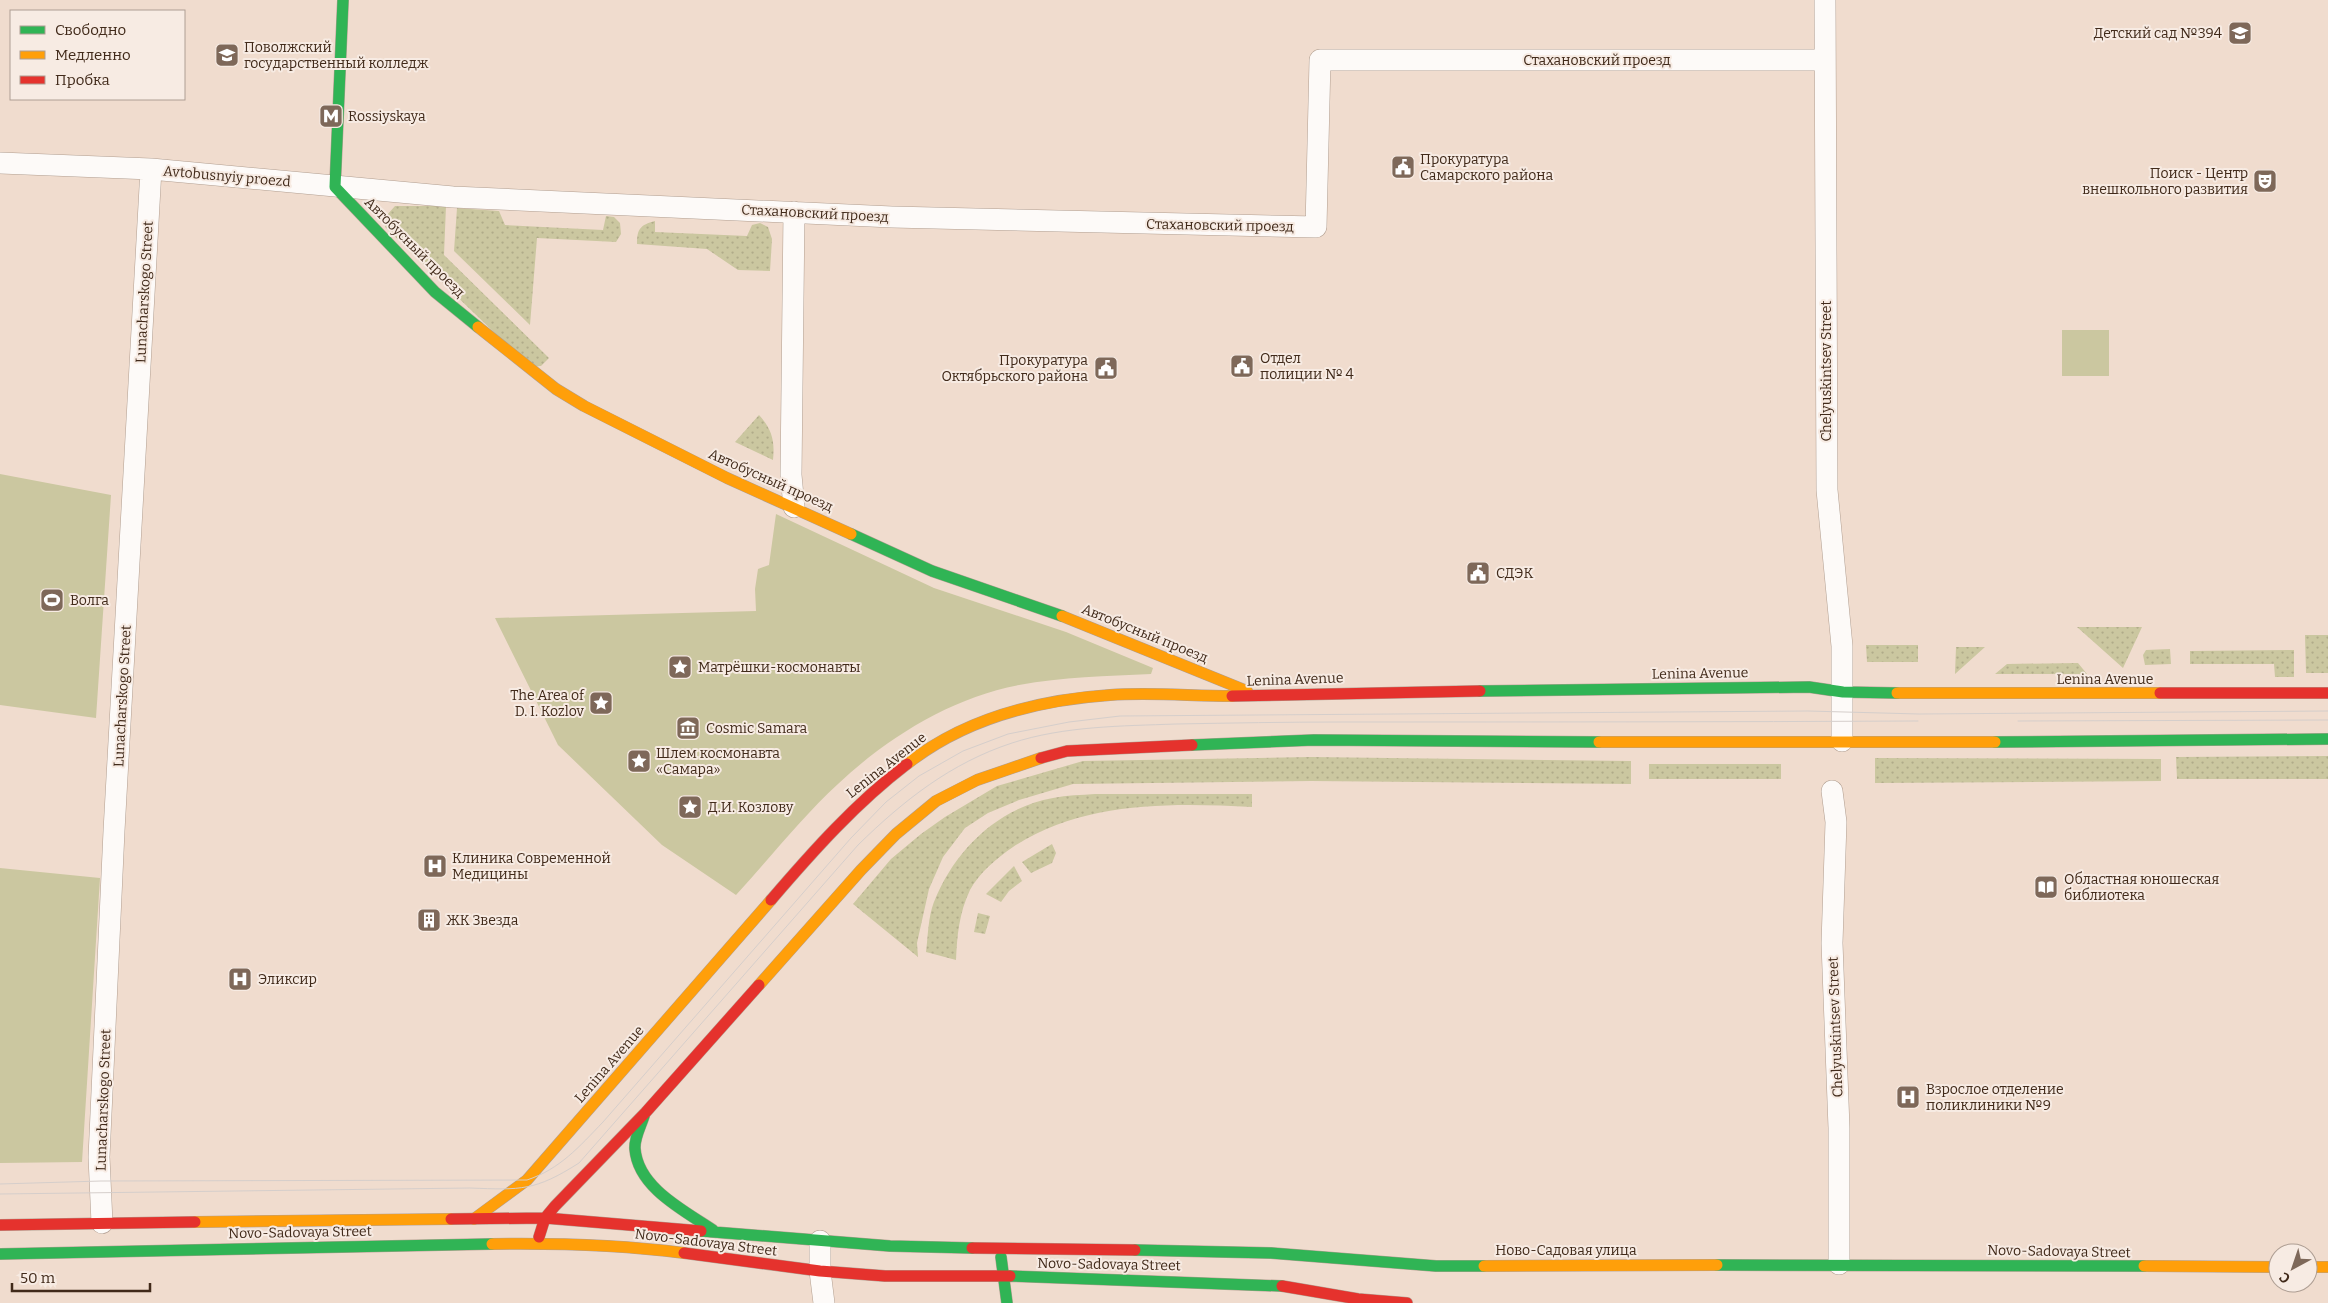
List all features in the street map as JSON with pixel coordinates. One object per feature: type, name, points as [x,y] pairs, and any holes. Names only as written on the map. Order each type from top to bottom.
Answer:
[{"type":"main road","points":[[334,187],[344,0]]},
{"type":"main road","name":"Автобусный проезд","points":[[334,187],[436,292],[556,389],[584,406],[727,478],[794,506],[932,571],[1082,623],[1260,696]]},
{"type":"main road","name":"Lenina Avenue","points":[[474,1219],[527,1180],[830,832],[892,776],[946,737],[990,720],[1044,705],[1110,695],[1260,696],[1302,693],[1808,687],[1843,692],[2110,694],[2328,692]]},
{"type":"main road","points":[[537,1243],[545,1218],[646,1112],[861,870],[896,834],[936,802],[977,780],[1025,762],[1067,751],[1304,741],[2328,739]]},
{"type":"main road","points":[[646,1112],[635,1148],[638,1165],[650,1182],[674,1203],[713,1230]]},
{"type":"main road","name":"Novo-Sadovaya Street","points":[[0,1225],[545,1218],[713,1230],[820,1242],[890,1246],[1137,1250],[1294,1256]]},
{"type":"main road","name":"Novo-Sadovaya Street","points":[[0,1254],[537,1243],[646,1248],[820,1271],[885,1276],[1003,1276],[1270,1284],[1358,1294],[1408,1303]]},
{"type":"main road","points":[[1000,1248],[1007,1303]]},
{"type":"main road","name":"Ново-Садовая улица","points":[[1294,1256],[1436,1266],[1839,1264]]},
{"type":"main road","points":[[1360,1274],[1365,1262]]},
{"type":"main road","name":"Novo-Sadovaya Street","points":[[1839,1264],[2268,1267]]},
{"type":"street","name":"Chelyuskintsev Street","points":[[1825,0],[1827,490],[1842,646],[1842,741]]},
{"type":"street","name":"Стахановский проезд","points":[[453,197],[1046,221],[1316,226],[1320,60],[1825,60]]},
{"type":"street","name":"Avtobusnyiy proezd","points":[[0,164],[151,169],[453,197]]},
{"type":"street","name":"Lunacharskogo Street","points":[[102,1223],[99,1157],[114,831],[151,169]]},
{"type":"street","points":[[794,212],[790,475],[794,506]]},
{"type":"street","name":"Chelyuskintsev Street","points":[[1832,791],[1836,822],[1832,942],[1839,1128],[1839,1264]]},
{"type":"street","points":[[820,1242],[820,1271],[824,1303]]},
{"type":"shaded area","points":[[395,206],[446,206],[444,255],[549,358],[541,366],[530,367],[385,227],[387,215]]},
{"type":"shaded area","points":[[457,208],[499,211],[505,225],[603,230],[606,216],[614,217],[620,223],[621,234],[616,242],[537,238],[530,325],[454,251]]},
{"type":"shaded area","points":[[655,221],[655,232],[747,236],[752,225],[760,223],[768,227],[772,239],[770,271],[738,270],[707,249],[637,244],[640,228]]},
{"type":"shaded area","points":[[2062,330],[2109,330],[2109,376],[2062,376]]},
{"type":"shaded area","points":[[759,415],[767,425],[772,436],[773,460],[735,442]]},
{"type":"shaded area","name":"Волга","points":[[0,474],[111,495],[96,718],[0,705]]},
{"type":"shaded area","points":[[776,514],[934,588],[1066,632],[1153,668],[1151,674],[1101,676],[1019,685],[969,699],[922,722],[899,735],[838,784],[799,824],[736,895],[662,845],[558,745],[495,618],[756,611],[755,589],[758,569],[769,565]]},
{"type":"shaded area","points":[[2077,627],[2142,627],[2123,668]]},
{"type":"shaded area","points":[[2305,635],[2328,635],[2328,673],[2306,673]]},
{"type":"shaded area","points":[[1866,645],[1918,645],[1918,662],[1867,662]]},
{"type":"shaded area","points":[[1956,647],[1985,647],[1955,674]]},
{"type":"shaded area","points":[[2170,649],[2171,664],[2145,665],[2143,655],[2146,650]]},
{"type":"shaded area","points":[[2294,650],[2294,677],[2275,677],[2274,664],[2190,664],[2190,651]]},
{"type":"shaded area","points":[[2078,663],[2087,674],[1995,674],[2007,664]]},
{"type":"shaded area","points":[[2328,756],[2328,779],[2177,779],[2176,757]]},
{"type":"shaded area","points":[[1311,757],[1631,761],[1631,784],[1311,781],[1073,784],[1019,800],[988,813],[965,828],[943,857],[929,889],[917,943],[918,957],[853,904],[891,859],[921,834],[945,817],[997,786],[1083,761]]},
{"type":"shaded area","points":[[1875,758],[2161,759],[2161,781],[1875,783]]},
{"type":"shaded area","points":[[1649,764],[1781,764],[1781,779],[1649,779]]},
{"type":"shaded area","points":[[1095,794],[1252,794],[1252,807],[1190,805],[1128,808],[1068,821],[1040,832],[1001,856],[983,872],[970,890],[961,916],[956,960],[926,952],[930,914],[934,902],[953,866],[980,835],[1014,811],[1033,803],[1058,797]]},
{"type":"shaded area","points":[[1052,844],[1056,853],[1052,863],[1031,873],[1022,862]]},
{"type":"shaded area","points":[[1014,866],[1022,881],[1009,891],[1001,902],[986,894]]},
{"type":"shaded area","points":[[0,868],[100,878],[82,1162],[0,1163]]},
{"type":"shaded area","points":[[978,913],[990,916],[985,934],[974,932]]},
{"type":"tram line","points":[[0,1184],[101,1181],[527,1180],[539,1175],[568,1156],[603,1122],[851,838],[886,802],[919,776],[963,751],[1008,734],[1069,722],[1120,716],[1808,711],[1919,714],[2328,711]]},
{"type":"tram line","points":[[2018,721],[2328,720]]},
{"type":"tram line","points":[[0,1194],[502,1189],[527,1187],[551,1179],[579,1163],[858,845],[875,829],[911,798],[949,772],[990,751],[1032,737],[1093,728],[1176,724],[1918,721]]},
{"type":"traffic: fast","points":[[343,0],[335,187],[435,292],[478,327]]},
{"type":"traffic: fast","points":[[851,534],[932,571],[1062,616]]},
{"type":"traffic: fast","points":[[1480,691],[1809,687],[1843,692],[1897,693]]},
{"type":"traffic: fast","points":[[1995,742],[2328,739]]},
{"type":"traffic: fast","points":[[1192,745],[1314,740],[1599,742]]},
{"type":"traffic: fast","points":[[644,1116],[635,1149],[638,1163],[645,1175],[665,1197],[713,1230]]},
{"type":"traffic: fast","points":[[701,1231],[890,1246],[972,1248]]},
{"type":"traffic: fast","points":[[0,1254],[492,1244]]},
{"type":"traffic: fast","points":[[1135,1250],[1271,1253],[1436,1266],[1484,1266]]},
{"type":"traffic: fast","points":[[1001,1257],[1007,1303]]},
{"type":"traffic: fast","points":[[1717,1265],[2144,1266]]},
{"type":"traffic: fast","points":[[1010,1276],[1282,1286]]},
{"type":"traffic: slow","points":[[478,327],[556,389],[584,406],[727,478],[851,534]]},
{"type":"traffic: slow","points":[[1062,616],[1247,691]]},
{"type":"traffic: slow","points":[[1897,693],[2160,693]]},
{"type":"traffic: slow","points":[[907,764],[929,748],[953,735],[1003,714],[1029,707],[1083,698],[1125,694],[1232,696]]},
{"type":"traffic: slow","points":[[1599,742],[1995,742]]},
{"type":"traffic: slow","points":[[759,985],[861,870],[896,834],[936,801],[977,780],[1041,758]]},
{"type":"traffic: slow","points":[[474,1219],[527,1180],[771,900]]},
{"type":"traffic: slow","points":[[195,1222],[451,1219]]},
{"type":"traffic: slow","points":[[492,1244],[588,1245],[684,1253]]},
{"type":"traffic: slow","points":[[1484,1266],[1717,1265]]},
{"type":"traffic: slow","points":[[2144,1266],[2268,1267]]},
{"type":"traffic: slow","points":[[2318,1267],[2328,1267]]},
{"type":"traffic: jam","points":[[1232,696],[1480,691]]},
{"type":"traffic: jam","points":[[2160,693],[2328,693]]},
{"type":"traffic: jam","points":[[1041,758],[1067,751],[1192,745]]},
{"type":"traffic: jam","points":[[771,900],[836,828],[870,795],[907,764]]},
{"type":"traffic: jam","points":[[539,1237],[545,1218],[555,1206],[646,1112],[759,985]]},
{"type":"traffic: jam","points":[[451,1219],[545,1218],[701,1231]]},
{"type":"traffic: jam","points":[[0,1225],[195,1222]]},
{"type":"traffic: jam","points":[[972,1248],[1135,1250]]},
{"type":"traffic: jam","points":[[684,1253],[820,1271],[885,1276],[1010,1276]]},
{"type":"traffic: jam","points":[[1282,1286],[1358,1299],[1407,1303]]},
{"type":"place","name":"Детский сад №394","points":[[2240,33]]},
{"type":"place","name":"Поволжский государственный колледж","points":[[227,55]]},
{"type":"place","name":"Rossiyskaya","points":[[331,116]]},
{"type":"place","name":"Прокуратура Самарского района","points":[[1403,167]]},
{"type":"place","name":"Поиск - Центр внешкольного развития","points":[[2265,181]]},
{"type":"place","name":"Отдел полиции № 4","points":[[1242,366]]},
{"type":"place","name":"Прокуратура Октябрьского района","points":[[1106,368]]},
{"type":"place","name":"СДЭК","points":[[1478,573]]},
{"type":"place","name":"Волга","points":[[52,600]]},
{"type":"place","name":"Матрёшки-космонавты","points":[[680,667]]},
{"type":"place","name":"The Area of D. I. Kozlov","points":[[601,703]]},
{"type":"place","name":"Cosmic Samara","points":[[688,728]]},
{"type":"place","name":"Шлем космонавта «Самара»","points":[[639,761]]},
{"type":"place","name":"Д.И. Козлову","points":[[690,807]]},
{"type":"place","name":"Клиника Современной Медицины","points":[[435,866]]},
{"type":"place","name":"Областная юношеская библиотека","points":[[2046,887]]},
{"type":"place","name":"ЖК Звезда","points":[[429,920]]},
{"type":"place","name":"Эликсир","points":[[240,979]]},
{"type":"place","name":"Взрослое отделение поликлиники №9","points":[[1908,1097]]}]
